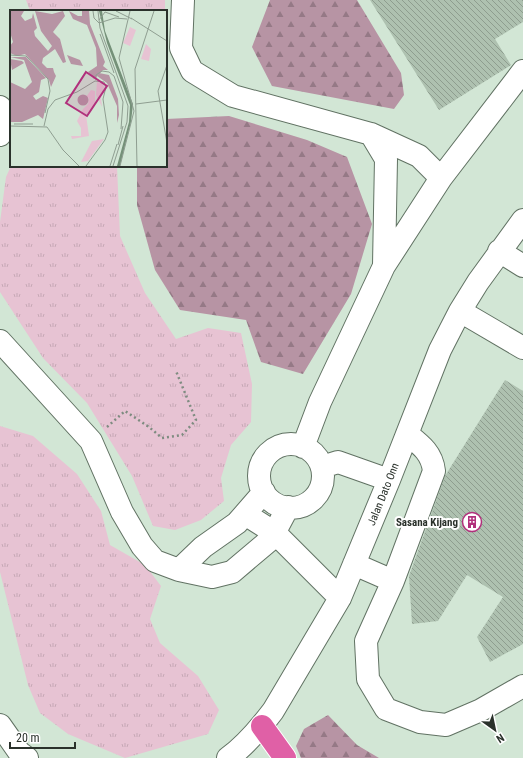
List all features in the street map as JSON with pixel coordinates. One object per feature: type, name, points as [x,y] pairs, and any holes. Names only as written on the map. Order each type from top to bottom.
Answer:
[{"type":"highway","points":[[262,726],[285,758]]},
{"type":"street","points":[[184,0],[181,48],[192,71],[233,96],[371,134],[419,156],[441,178]]},
{"type":"street","points":[[303,446],[320,402],[384,266],[441,178],[523,71]]},
{"type":"street","points":[[0,107],[3,115],[2,133]]},
{"type":"street","points":[[371,134],[386,159],[384,266]]},
{"type":"street","name":"Jalan Dato Onn","points":[[228,758],[262,726],[279,702],[340,598],[389,480],[440,350],[460,311],[499,252],[523,220]]},
{"type":"street","points":[[499,252],[523,266]]},
{"type":"street","points":[[460,311],[523,348]]},
{"type":"street","points":[[0,341],[91,441],[122,512],[142,546],[154,561],[178,570],[212,576],[232,572],[271,539],[288,508]]},
{"type":"street","points":[[407,434],[423,446],[433,460],[434,471],[393,581],[366,641],[368,678],[386,709],[420,722],[446,725],[482,710],[523,686]]},
{"type":"street","points":[[289,444],[303,446],[317,457],[322,467],[323,478],[321,488],[316,497],[308,503],[298,507],[288,508],[270,500],[264,492],[260,482],[260,471],[263,461],[279,446],[289,444]]},
{"type":"street","points":[[322,467],[338,462],[389,480]]},
{"type":"street","points":[[178,570],[203,547],[237,523],[264,492]]},
{"type":"street","points":[[245,514],[275,533],[340,598]]},
{"type":"street","points":[[354,564],[393,581]]},
{"type":"street","points":[[0,725],[20,752],[27,758]]},
{"type":"path","points":[[91,441],[125,411],[149,427],[162,438],[182,435],[196,420],[176,371]]},
{"type":"green space","points":[[26,0],[165,0],[165,10],[30,10]]},
{"type":"green space","points":[[270,0],[357,0],[401,73],[404,95],[394,109],[272,86],[252,47]]},
{"type":"green space","points":[[229,116],[307,140],[347,157],[372,224],[351,294],[303,374],[261,362],[246,320],[180,310],[155,270],[137,205],[137,167],[167,167],[167,119]]},
{"type":"green space","points":[[11,167],[117,167],[120,236],[145,293],[176,339],[208,328],[241,333],[252,384],[251,422],[231,445],[221,478],[224,501],[201,520],[175,530],[153,526],[132,476],[87,403],[43,358],[0,292],[0,222],[6,177]]},
{"type":"green space","points":[[0,426],[33,436],[77,474],[101,511],[110,545],[145,565],[161,586],[150,619],[160,643],[198,676],[219,710],[208,734],[125,758],[68,734],[40,713],[28,685],[0,572]]},
{"type":"green space","points":[[328,715],[357,745],[379,758],[301,758],[296,746],[304,729]]},
{"type":"building","points":[[370,0],[523,0],[523,22],[495,39],[511,65],[439,110]]},
{"type":"building","name":"Sasana Kijang","points":[[505,380],[523,391],[523,644],[490,662],[477,637],[503,597],[467,575],[438,621],[412,624],[409,576],[445,476]]},
{"type":"place","name":"Sasana Kijang","points":[[472,522]]}]
